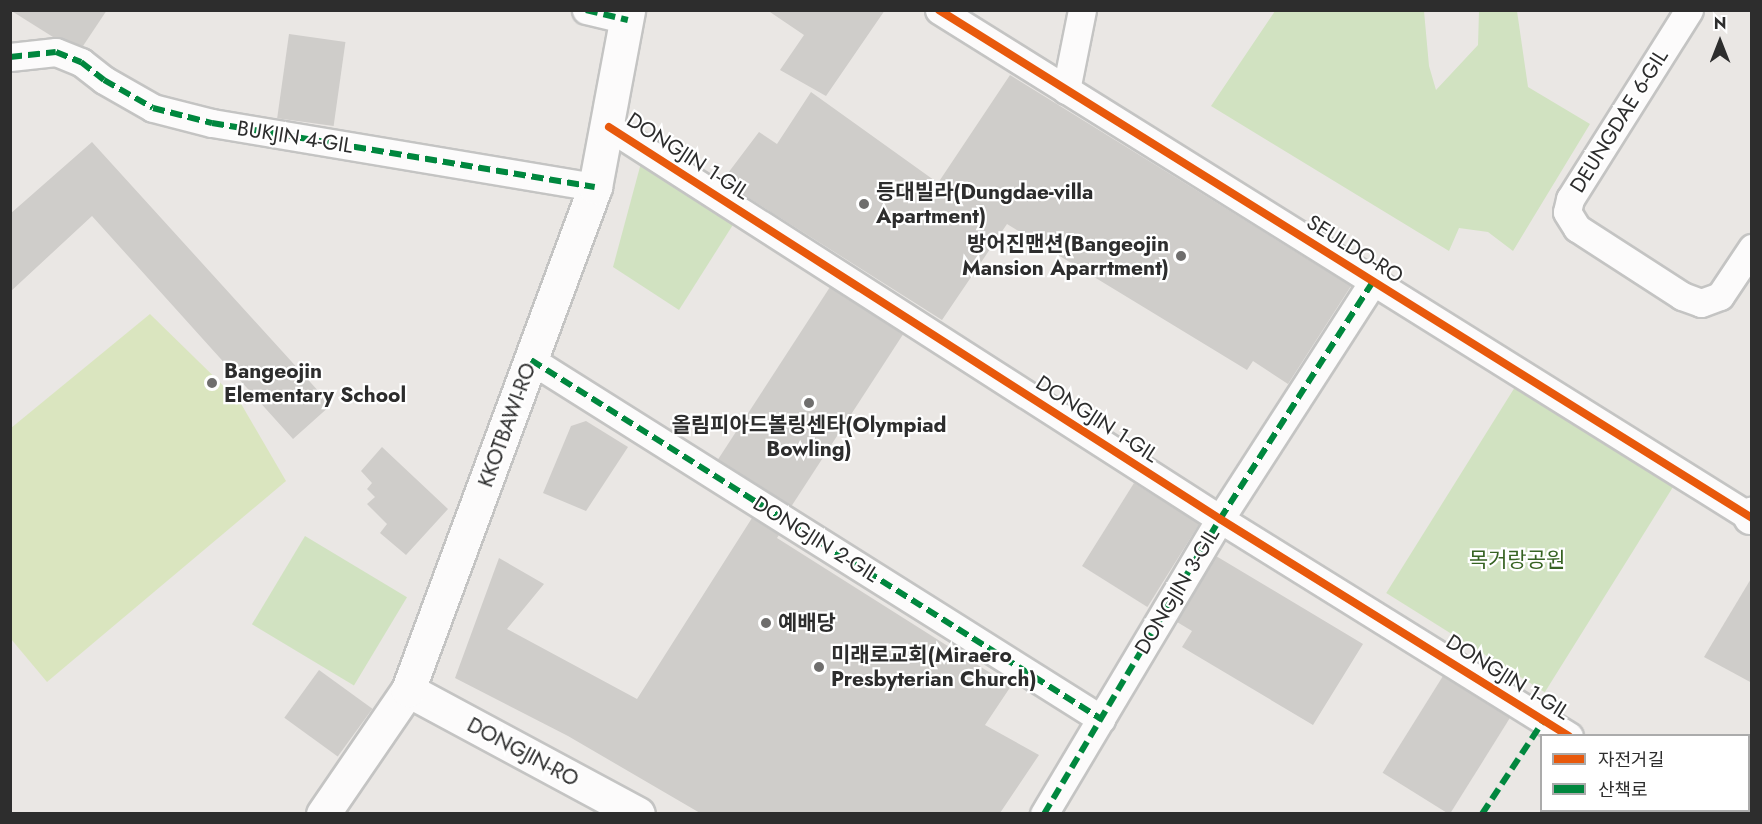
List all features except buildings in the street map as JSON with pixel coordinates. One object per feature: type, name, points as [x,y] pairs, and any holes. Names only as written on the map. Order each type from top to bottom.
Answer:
[{"type":"street","points":[[586,10],[628,15]]},
{"type":"street","name":"SEULDO-RO","points":[[939,10],[1751,516]]},
{"type":"street","points":[[1065,90],[1082,10]]},
{"type":"street","name":"DEUNGDAE 6-GIL","points":[[1689,10],[1570,199],[1567,212],[1578,228],[1682,297],[1701,303],[1720,296],[1752,248]]},
{"type":"street","name":"KKOTBAWI-RO","points":[[322,813],[408,690],[595,187],[609,127],[628,15]]},
{"type":"street","name":"BUKJIN 4-GIL","points":[[10,57],[56,52],[81,62],[104,80],[153,108],[212,123],[595,187]]},
{"type":"street","name":"DONGJIN 1-GIL","points":[[609,127],[1220,519],[1567,734]]},
{"type":"street","name":"DONGJIN 3-GIL","points":[[1044,813],[1220,519],[1373,282]]},
{"type":"street","name":"DONGJIN 2-GIL","points":[[531,360],[1101,719]]},
{"type":"street","name":"DONGJIN-RO","points":[[408,690],[638,813]]},
{"type":"green space","points":[[1275,11],[1424,11],[1429,66],[1436,90],[1478,45],[1479,11],[1517,11],[1528,87],[1590,124],[1513,251],[1488,232],[1459,228],[1449,251],[1211,106]]},
{"type":"green space","points":[[641,163],[736,220],[679,310],[613,267]]},
{"type":"green space","points":[[150,314],[240,402],[286,481],[47,682],[11,639],[11,428]]},
{"type":"green space","name":"목거랑공원","points":[[1515,387],[1674,486],[1545,692],[1386,593]]},
{"type":"green space","points":[[305,536],[407,597],[354,686],[252,624]]},
{"type":"marked path","points":[[586,10],[628,20]]},
{"type":"marked path","points":[[10,57],[56,52],[81,62],[104,80],[153,108],[212,123],[595,187]]},
{"type":"marked path","points":[[1044,814],[1220,519],[1373,282]]},
{"type":"marked path","points":[[531,360],[1101,719]]},
{"type":"marked path","points":[[1482,814],[1544,720]]},
{"type":"cycle path","points":[[939,10],[1752,518]]},
{"type":"cycle path","points":[[609,127],[1220,519],[1566,734]]},
{"type":"place","name":"등대빌라(Dungdae-villa Apartment)","points":[[864,204]]},
{"type":"place","name":"방어진맨션(Bangeojin Mansion Aparrtment)","points":[[1181,256]]},
{"type":"place","name":"Bangeojin Elementary School","points":[[212,383]]},
{"type":"place","name":"올림피아드볼링센타(Olympiad Bowling)","points":[[809,403]]},
{"type":"place","name":"예배당","points":[[766,623]]},
{"type":"place","name":"미래로교회(Miraero Presbyterian Church)","points":[[819,667]]}]
